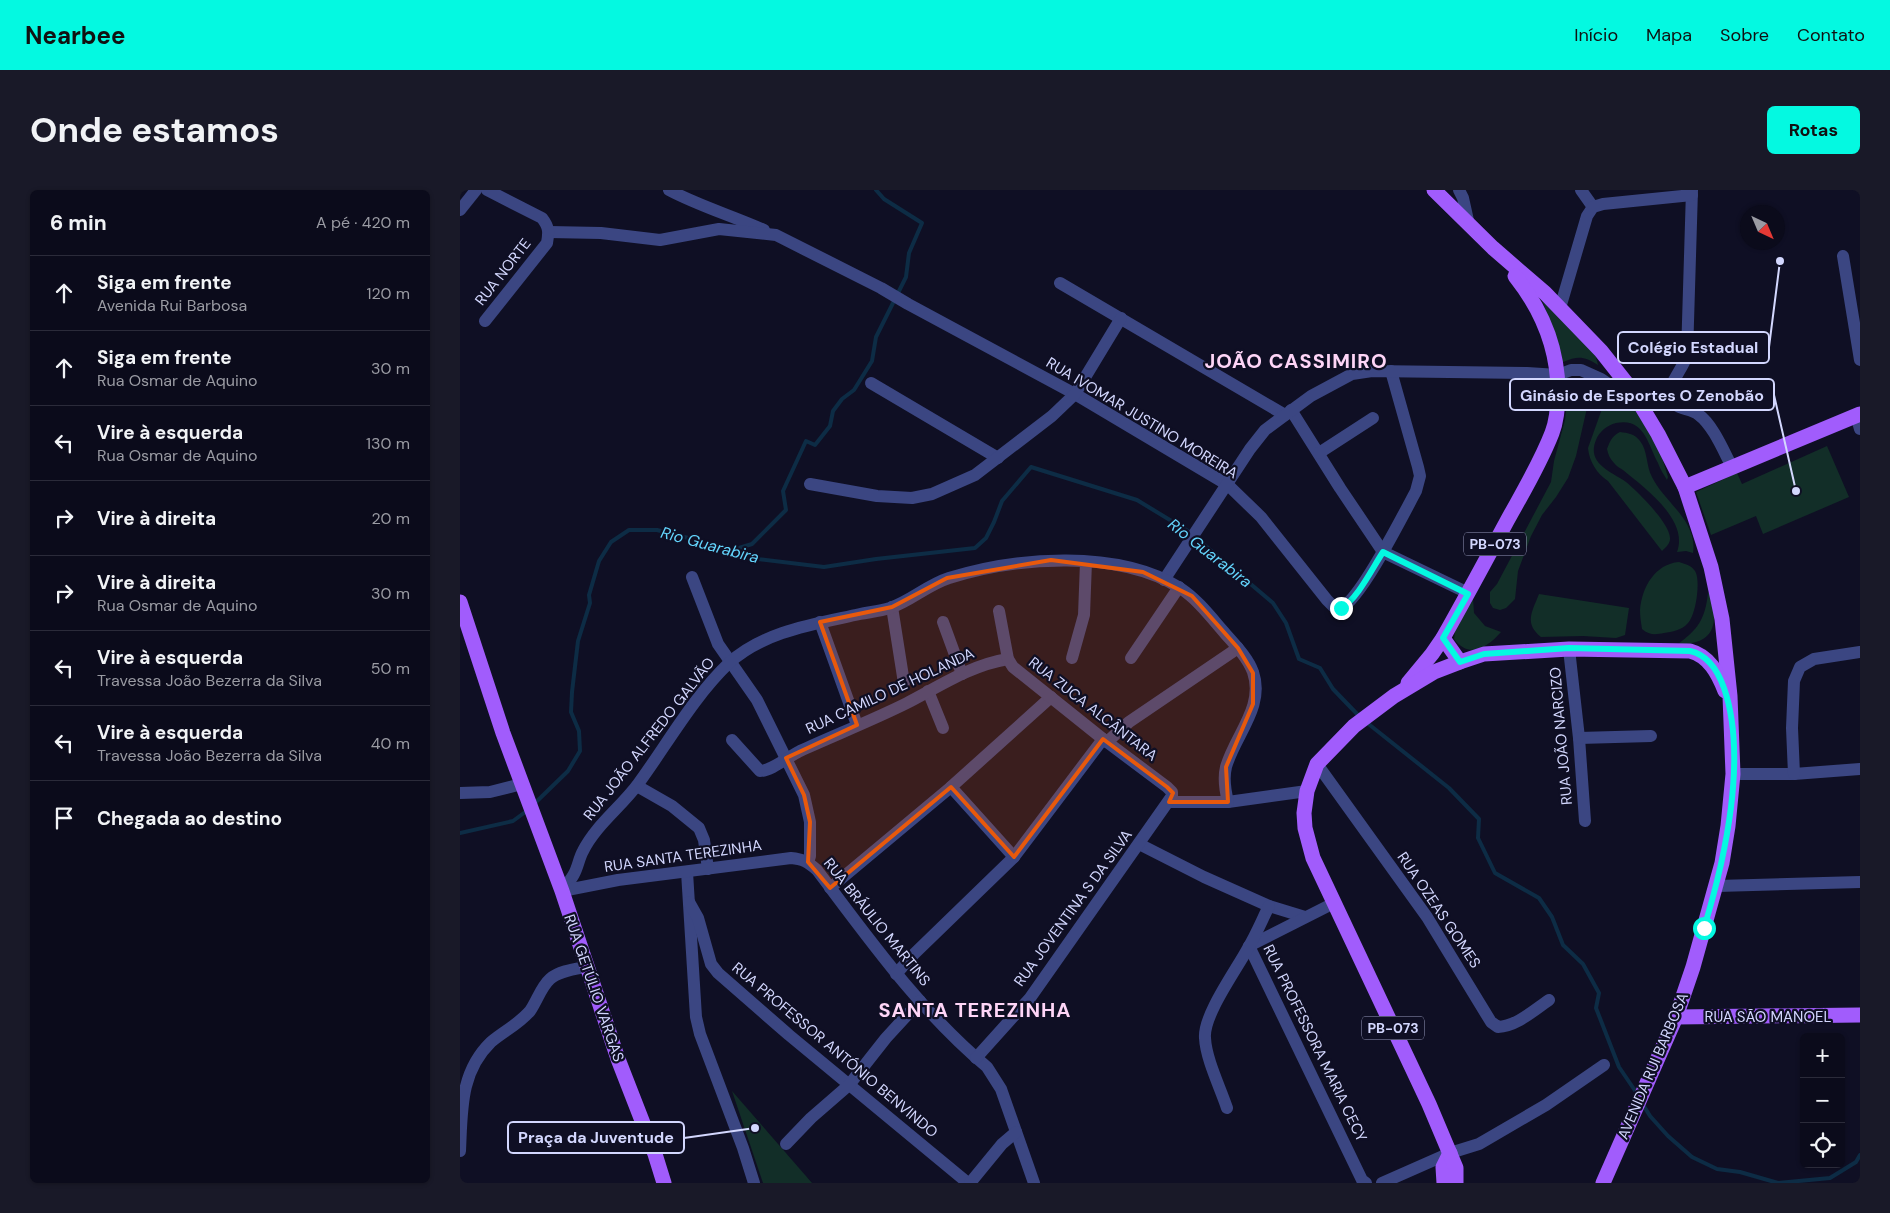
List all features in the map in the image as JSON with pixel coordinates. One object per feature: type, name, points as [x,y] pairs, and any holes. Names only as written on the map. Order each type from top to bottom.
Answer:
[{"type":"main road","name":"PB-073","points":[[1434,190],[1493,248],[1560,308]]},
{"type":"main road","name":"PB-073","points":[[1450,1153],[1429,1104],[1334,903],[1308,842],[1304,813],[1306,791],[1317,764],[1354,726],[1394,696],[1422,666],[1443,638],[1536,468],[1552,431],[1558,408],[1558,375],[1551,340],[1538,309],[1525,287],[1493,248]]},
{"type":"main road","name":"AVENIDA RUI BARBOSA","points":[[1560,308],[1601,351],[1631,389],[1658,434],[1685,487],[1717,590],[1722,619],[1730,707],[1733,774],[1728,826],[1717,886],[1676,1017],[1603,1183]]},
{"type":"main road","points":[[1685,487],[1859,419]]},
{"type":"main road","name":"RUA GETÚLIO VARGAS","points":[[460,602],[479,665],[537,827],[562,890],[586,967],[661,1183]]},
{"type":"main road","points":[[1443,638],[1460,662]]},
{"type":"main road","points":[[1394,696],[1434,672],[1484,654],[1569,648],[1690,651],[1699,653],[1716,670],[1730,707]]},
{"type":"main road","name":"RUA SÃO MANOEL","points":[[1676,1017],[1860,1015]]},
{"type":"main road","points":[[1444,1183],[1444,1167],[1450,1153]]},
{"type":"main road","points":[[1450,1153],[1456,1168],[1456,1183]]},
{"type":"street","points":[[460,210],[476,190]]},
{"type":"street","name":"RUA NORTE","points":[[485,321],[547,243],[549,232],[548,225],[542,218],[487,190]]},
{"type":"street","name":"RUA IVOMAR JUSTINO MOREIRA","points":[[669,190],[683,198],[729,214],[776,235],[881,288],[1074,394],[1228,485],[1262,517],[1333,606],[1341,608],[1346,606],[1383,552]]},
{"type":"street","points":[[1459,190],[1469,225]]},
{"type":"street","points":[[1582,190],[1593,207]]},
{"type":"street","points":[[1560,308],[1587,216],[1593,207],[1603,204],[1692,193],[1687,355],[1685,364],[1671,386],[1670,393],[1675,405],[1679,408],[1701,415],[1732,468]]},
{"type":"street","points":[[549,232],[601,233],[660,240],[719,229],[776,235]]},
{"type":"street","points":[[1843,256],[1860,360]]},
{"type":"street","points":[[1060,283],[1288,412],[1319,454],[1383,552],[1468,594]]},
{"type":"street","points":[[810,484],[877,496],[912,498],[932,494],[975,475],[1052,416],[1074,394],[1121,318]]},
{"type":"street","points":[[1164,580],[1250,449],[1265,430],[1324,388],[1352,374],[1390,371],[1558,375],[1570,370],[1581,370],[1601,379],[1640,405]]},
{"type":"street","points":[[1383,552],[1416,491],[1420,476],[1390,371]]},
{"type":"street","points":[[871,383],[998,458]]},
{"type":"street","points":[[1319,454],[1374,418]]},
{"type":"street","name":"RUA JOÃO ALFREDO GALVÃO","points":[[562,890],[573,876],[583,851],[595,833],[636,786],[691,709],[730,662],[755,645],[777,634],[820,622],[892,607],[947,578],[1019,563],[1051,560],[1086,562],[1134,570],[1179,587],[1192,596],[1207,612],[1246,659],[1253,673],[1255,690],[1253,704],[1245,729],[1238,739],[1226,767],[1224,781],[1228,802]]},
{"type":"street","points":[[1072,658],[1084,615],[1086,562]]},
{"type":"street","name":"RUA BRÁULIO MARTINS","points":[[692,577],[718,644],[757,700],[804,795],[810,822],[810,856],[808,862],[817,870],[896,974],[920,1001],[987,1067],[1001,1089],[1034,1183]]},
{"type":"street","points":[[1131,658],[1179,587]]},
{"type":"street","points":[[892,607],[904,683]]},
{"type":"street","name":"RUA ZUCA ALCÂNTARA","points":[[998,611],[1008,659],[1013,667],[1167,787],[1172,792],[1171,799]]},
{"type":"street","points":[[820,622],[857,725]]},
{"type":"street","points":[[943,622],[962,674]]},
{"type":"street","points":[[896,974],[1014,857],[1105,740],[1150,707],[1238,648]]},
{"type":"street","name":"RUA JOÃO NARCIZO","points":[[1569,648],[1580,738],[1585,821]]},
{"type":"street","points":[[1794,774],[1792,728],[1794,680],[1800,667],[1814,659],[1860,652]]},
{"type":"street","name":"RUA CAMILO DE HOLANDA","points":[[732,740],[760,771],[766,771],[786,758],[906,704],[962,674],[983,665],[1008,659]]},
{"type":"street","points":[[928,692],[943,728]]},
{"type":"street","points":[[830,888],[951,787],[1051,697]]},
{"type":"street","points":[[1580,738],[1651,736]]},
{"type":"street","name":"RUA OZEAS GOMES","points":[[1317,764],[1427,917],[1490,1022],[1498,1027],[1504,1027],[1517,1021],[1549,1000]]},
{"type":"street","points":[[1733,774],[1794,774],[1860,769]]},
{"type":"street","points":[[636,786],[672,806],[699,828],[704,840],[708,869]]},
{"type":"street","points":[[951,787],[1014,857]]},
{"type":"street","points":[[460,793],[523,788]]},
{"type":"street","points":[[1171,799],[1228,802],[1306,791]]},
{"type":"street","name":"RUA JOVENTINA S DA SILVA","points":[[976,1058],[1030,998],[1171,799]]},
{"type":"street","points":[[1139,844],[1204,877],[1269,906],[1305,917]]},
{"type":"street","name":"RUA SANTA TEREZINHA","points":[[562,890],[618,880],[791,858],[808,862]]},
{"type":"street","name":"RUA PROFESSOR ANTÓNIO BENVINDO","points":[[687,872],[696,1017],[700,1034],[743,1148],[754,1183]]},
{"type":"street","points":[[1717,886],[1860,882]]},
{"type":"street","name":"RUA PROFESSOR ANTÓNIO BENVINDO","points":[[689,902],[698,918],[711,964],[718,973],[789,1035],[969,1183]]},
{"type":"street","name":"RUA PROFESSORA MARIA CECY","points":[[1334,903],[1249,946],[1362,1180],[1366,1183]]},
{"type":"street","points":[[1227,1108],[1208,1054],[1204,1038],[1206,1026],[1221,994],[1249,946],[1269,906]]},
{"type":"street","points":[[460,1152],[464,1094],[467,1075],[472,1063],[492,1042],[530,1011],[551,978],[563,972],[586,967]]},
{"type":"street","points":[[786,1144],[811,1118],[849,1085],[886,1038],[920,1001]]},
{"type":"street","points":[[1382,1183],[1450,1153],[1480,1144],[1546,1105],[1604,1065]]},
{"type":"street","points":[[969,1183],[1002,1144],[1016,1132]]},
{"type":"highlighted area","points":[[1051,560],[1143,572],[1192,596],[1238,648],[1253,673],[1253,704],[1226,767],[1228,802],[1169,802],[1173,793],[1167,787],[1103,739],[1014,857],[951,787],[830,888],[808,862],[810,822],[804,795],[786,758],[857,725],[820,622],[892,607],[947,578]]},
{"type":"green space","points":[[1541,297],[1595,353],[1598,365],[1581,358],[1563,362]]},
{"type":"green space","points":[[1576,378],[1583,378],[1592,386],[1576,456],[1568,478],[1542,515],[1531,536],[1518,571],[1515,599],[1506,608],[1500,610],[1493,608],[1490,603],[1490,592],[1497,584],[1551,482],[1554,461],[1565,420],[1568,395],[1566,385]]},
{"type":"green space","points":[[1608,392],[1631,404],[1659,448],[1668,477],[1667,480],[1648,440],[1639,428],[1633,424],[1625,422],[1616,423],[1604,429],[1596,440],[1594,455],[1602,466],[1631,486],[1665,525],[1670,539],[1662,551],[1608,481],[1597,471],[1590,458],[1588,448]]},
{"type":"green space","points":[[1620,432],[1634,435],[1643,445],[1652,477],[1657,486],[1679,512],[1690,531],[1693,553],[1686,551],[1677,552],[1679,540],[1677,528],[1671,517],[1653,495],[1610,458],[1607,449],[1615,435]]},
{"type":"green space","points":[[1827,446],[1849,497],[1763,534],[1756,516],[1711,535],[1696,492],[1737,473],[1742,484]]},
{"type":"green space","points":[[1679,562],[1692,567],[1697,575],[1697,597],[1691,619],[1686,625],[1677,630],[1658,634],[1647,632],[1642,629],[1640,610],[1647,585],[1651,578],[1663,567]]},
{"type":"green space","points":[[1711,591],[1714,623],[1711,630],[1700,641],[1677,645],[1699,623],[1705,610],[1708,593]]},
{"type":"green space","points":[[1539,594],[1629,608],[1625,635],[1616,638],[1583,636],[1541,637],[1531,622],[1532,612]]},
{"type":"green space","points":[[1473,598],[1474,613],[1485,626],[1501,632],[1484,647],[1472,650],[1466,649],[1454,639],[1455,631]]},
{"type":"green space","points":[[732,1091],[812,1183],[763,1183]]},
{"type":"waterway","points":[[729,551],[752,544],[786,510],[783,491],[806,441],[815,445],[830,426],[833,411],[842,399],[854,390],[872,361],[876,337],[906,277],[909,253],[922,223],[884,199],[876,190]]},
{"type":"waterway","name":"Rio Guarabira","points":[[533,805],[568,771],[580,751],[579,731],[571,712],[578,641],[590,603],[589,595],[599,561],[611,542],[629,530],[657,530],[700,541],[749,558],[824,567],[975,548],[986,538],[1002,501],[1031,467],[1137,500],[1188,531],[1273,603],[1286,623],[1299,659],[1320,668],[1333,689],[1359,716]]},
{"type":"waterway","name":"Rio Guarabira","points":[[1366,722],[1449,788],[1479,819],[1478,838],[1495,873],[1539,898],[1552,917],[1563,945],[1583,964],[1599,993],[1596,1008],[1619,1067],[1638,1095]]},
{"type":"waterway","name":"Rio Guarabira","points":[[460,833],[513,821],[528,810]]},
{"type":"waterway","name":"Rio Guarabira","points":[[1642,1103],[1650,1116],[1668,1136],[1692,1157],[1717,1169],[1740,1172],[1778,1183],[1830,1178],[1856,1162],[1860,1155]]},
{"type":"place","name":"Colégio Estadual","points":[[1780,261]]},
{"type":"place","name":"Ginásio de Esportes O Zenobão","points":[[1796,491]]},
{"type":"place","name":"Praça da Juventude","points":[[755,1128]]},
{"type":"district","name":"JOÃO CASSIMIRO","points":[[1296,361]]},
{"type":"district","name":"SANTA TEREZINHA","points":[[975,1010]]},
{"type":"route","points":[[1341,608],[1346,606],[1353,597],[1383,552],[1468,594],[1443,638],[1460,662],[1484,654],[1569,648],[1690,651],[1699,653],[1716,670],[1721,680],[1730,707],[1733,752],[1732,791],[1722,863],[1704,928]]}]
